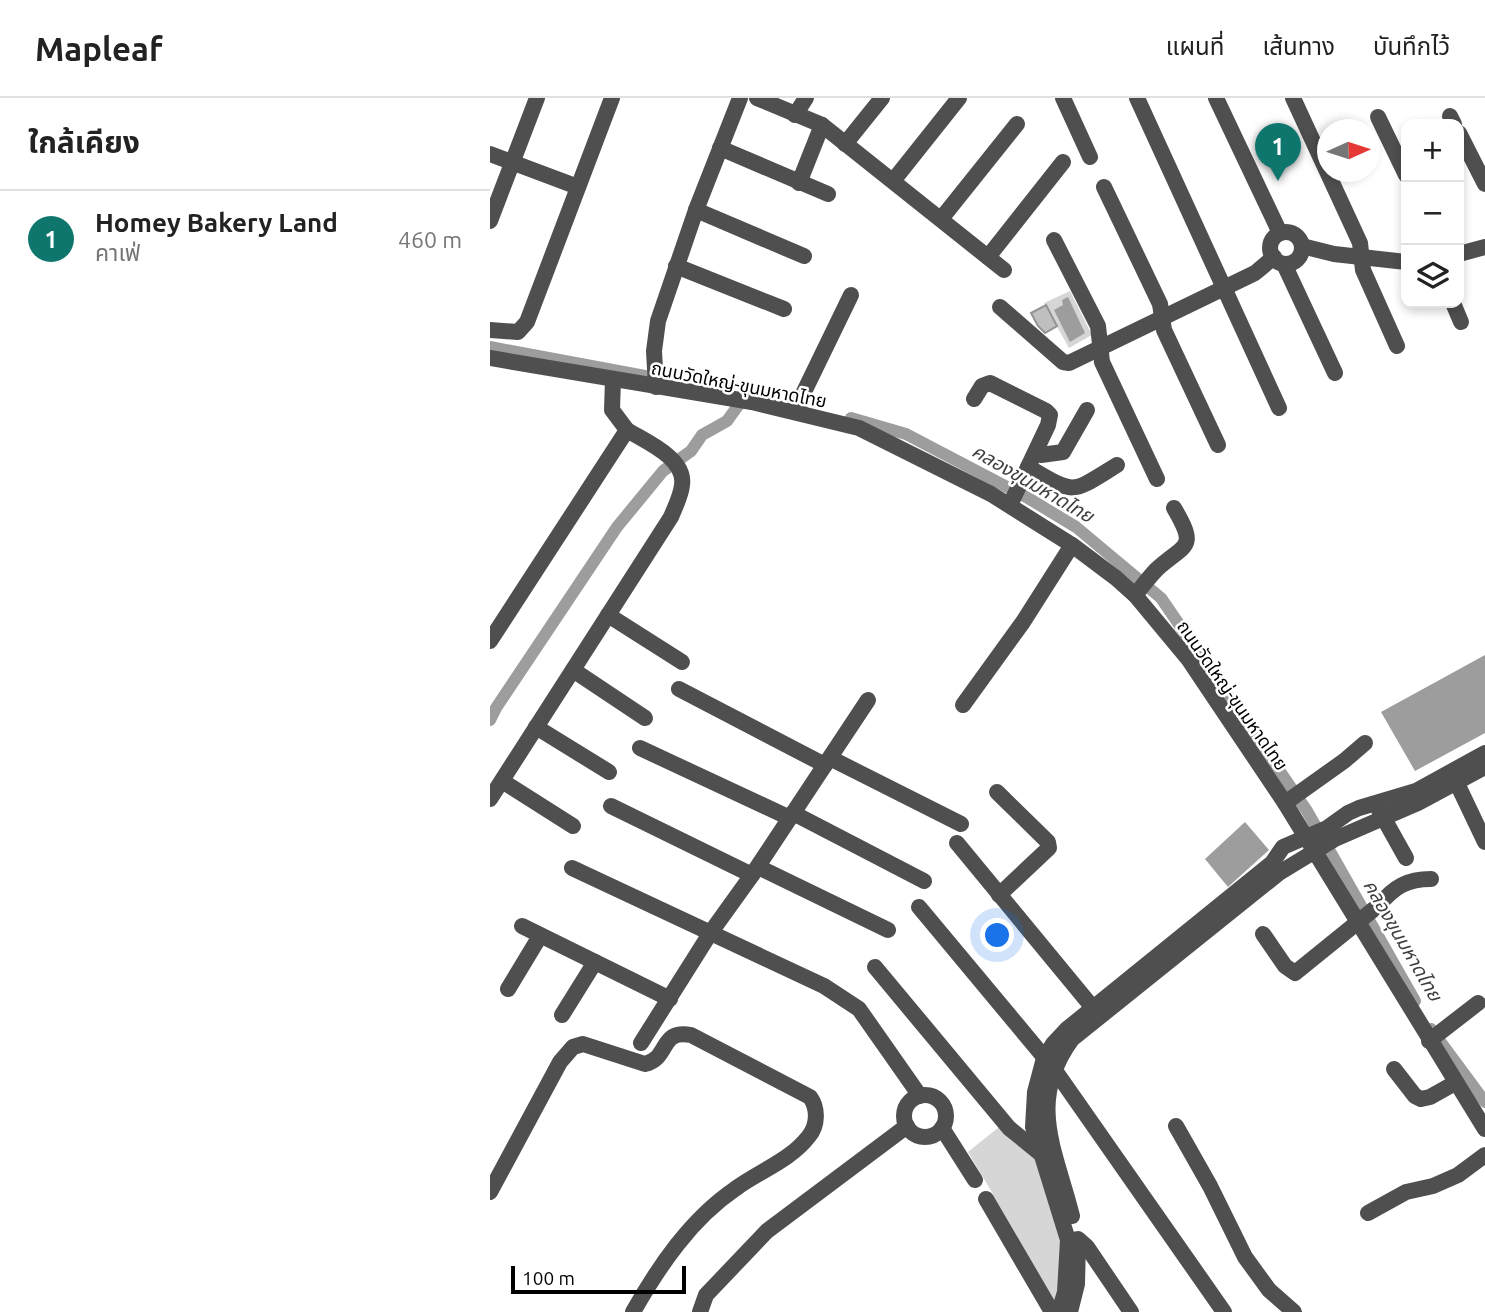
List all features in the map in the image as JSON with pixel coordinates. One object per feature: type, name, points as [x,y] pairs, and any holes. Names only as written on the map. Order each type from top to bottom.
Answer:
[{"type":"street","points":[[490,221],[537,98]]},
{"type":"street","points":[[490,330],[518,332],[523,329],[612,98]]},
{"type":"street","points":[[655,384],[654,351],[658,321],[696,210],[740,98]]},
{"type":"street","points":[[757,98],[822,125],[1004,270]]},
{"type":"street","points":[[795,115],[806,98]]},
{"type":"street","points":[[845,144],[882,98]]},
{"type":"street","points":[[893,181],[959,98]]},
{"type":"street","points":[[1063,98],[1090,157]]},
{"type":"street","points":[[1137,98],[1279,408]]},
{"type":"street","points":[[1216,98],[1280,233]]},
{"type":"street","points":[[1293,98],[1360,243],[1363,270],[1397,346]]},
{"type":"street","points":[[1378,117],[1401,165]]},
{"type":"street","points":[[941,219],[1017,124]]},
{"type":"street","points":[[799,183],[822,125]]},
{"type":"street","points":[[1464,143],[1485,184]]},
{"type":"street","points":[[720,148],[828,194]]},
{"type":"street","points":[[490,154],[578,187]]},
{"type":"street","points":[[988,257],[1063,162]]},
{"type":"street","points":[[1104,187],[1160,304],[1164,330],[1218,445]]},
{"type":"street","points":[[696,210],[804,256]]},
{"type":"street","points":[[1000,307],[1063,362],[1069,363],[1279,261],[1296,260],[1302,246],[1293,233],[1280,233],[1271,242],[1279,261],[1335,373]]},
{"type":"street","points":[[1054,240],[1098,326],[1102,362],[1157,479]]},
{"type":"street","points":[[1302,246],[1362,258],[1401,262]]},
{"type":"street","points":[[1464,253],[1485,247]]},
{"type":"street","points":[[676,266],[784,309]]},
{"type":"street","points":[[799,405],[852,295]]},
{"type":"street","points":[[1455,308],[1461,322]]},
{"type":"street","name":"ถนนวัดใหญ่-ขุนมหาดไทย","points":[[490,358],[752,402],[799,405],[859,428],[1011,501],[1137,592],[1289,800],[1311,844],[1485,1129]]},
{"type":"street","points":[[490,799],[671,517],[683,484],[681,470],[666,454],[627,430],[612,411],[613,379]]},
{"type":"street","points":[[974,399],[982,386],[990,383],[1050,415],[1011,501]]},
{"type":"street","points":[[1029,465],[1063,452],[1087,411]]},
{"type":"street","points":[[490,642],[627,430]]},
{"type":"street","points":[[1029,465],[1058,485],[1074,489],[1117,465]]},
{"type":"street","points":[[1137,592],[1156,570],[1186,548],[1188,540],[1185,527],[1174,508]]},
{"type":"street","points":[[963,705],[1023,622],[1072,545]]},
{"type":"street","points":[[608,615],[682,662]]},
{"type":"street","points":[[573,670],[645,718]]},
{"type":"street","points":[[678,689],[961,824]]},
{"type":"street","points":[[641,1042],[711,932],[755,871],[868,700]]},
{"type":"street","points":[[536,727],[609,772]]},
{"type":"street","points":[[1289,800],[1365,743]]},
{"type":"street","points":[[640,748],[791,816],[924,881]]},
{"type":"street","points":[[1070,1312],[1077,1284],[1073,1240],[1046,1152],[1033,1127],[1035,1092],[1049,1064],[1053,1044],[1067,1029],[1097,1012],[1275,868],[1331,833],[1379,811],[1418,803],[1485,753]]},
{"type":"street","points":[[1454,777],[1485,767]]},
{"type":"street","points":[[1454,777],[1485,842]]},
{"type":"street","points":[[502,782],[573,827]]},
{"type":"street","points":[[997,792],[1048,842],[1049,848],[999,895]]},
{"type":"street","points":[[611,806],[888,930]]},
{"type":"street","points":[[1379,811],[1406,858]]},
{"type":"street","points":[[957,843],[1097,1012]]},
{"type":"street","points":[[572,868],[824,986],[859,1009],[919,1096]]},
{"type":"street","points":[[1263,934],[1294,973],[1379,905],[1390,891],[1408,880],[1431,879]]},
{"type":"street","points":[[919,907],[1049,1064],[1223,1312]]},
{"type":"street","points":[[522,926],[670,999]]},
{"type":"street","points":[[508,989],[540,936]]},
{"type":"street","points":[[562,1015],[595,962]]},
{"type":"street","points":[[875,967],[1000,1119],[1017,1136],[1046,1152]]},
{"type":"street","points":[[1431,1039],[1478,1003]]},
{"type":"street","points":[[490,1192],[560,1062],[573,1047],[583,1044],[645,1064],[651,1062],[673,1035],[691,1035],[810,1097],[816,1105],[817,1114],[811,1134],[796,1150],[736,1188],[703,1214],[646,1288],[633,1312]]},
{"type":"street","points":[[1394,1069],[1415,1096],[1421,1099],[1455,1083]]},
{"type":"street","points":[[919,1096],[933,1097],[944,1106],[946,1120],[934,1135],[927,1137],[915,1134],[907,1126],[905,1110],[913,1099],[919,1096]]},
{"type":"street","points":[[700,1312],[705,1295],[766,1231],[907,1126]]},
{"type":"street","points":[[1176,1126],[1210,1185],[1245,1257],[1269,1290],[1293,1312]]},
{"type":"street","points":[[942,1128],[975,1180]]},
{"type":"street","points":[[1368,1213],[1406,1192],[1433,1186],[1458,1175],[1485,1155]]},
{"type":"street","points":[[986,1199],[1052,1312]]},
{"type":"street","points":[[1059,1312],[1073,1240]]},
{"type":"street","points":[[1073,1240],[1087,1247],[1131,1312]]},
{"type":"shaded area","points":[[1070,291],[1092,335],[1069,348],[1044,303]]},
{"type":"shaded area","points":[[1068,297],[1085,333],[1070,342],[1054,310],[1063,305],[1062,300]]},
{"type":"shaded area","points":[[1485,655],[1485,733],[1415,771],[1381,712]]},
{"type":"shaded area","points":[[1245,822],[1269,850],[1228,887],[1205,859]]},
{"type":"shaded area","points":[[1004,1123],[1041,1154],[1068,1240],[1059,1312],[986,1199],[993,1194],[968,1152]]},
{"type":"building","points":[[1046,305],[1057,326],[1045,333],[1031,313]]},
{"type":"waterway","name":"คลองขุนมหาดไทย","points":[[490,347],[661,379]]},
{"type":"waterway","points":[[490,720],[617,527],[663,471],[691,451],[702,435],[727,421],[745,396]]},
{"type":"waterway","name":"คลองขุนมหาดไทย","points":[[851,418],[906,434],[1028,498],[1076,527],[1161,598],[1307,811],[1415,1001]]},
{"type":"waterway","name":"คลองขุนมหาดไทย","points":[[1431,1029],[1485,1102]]},
{"type":"place","name":"Homey Bakery Land","points":[[1278,181]]}]
